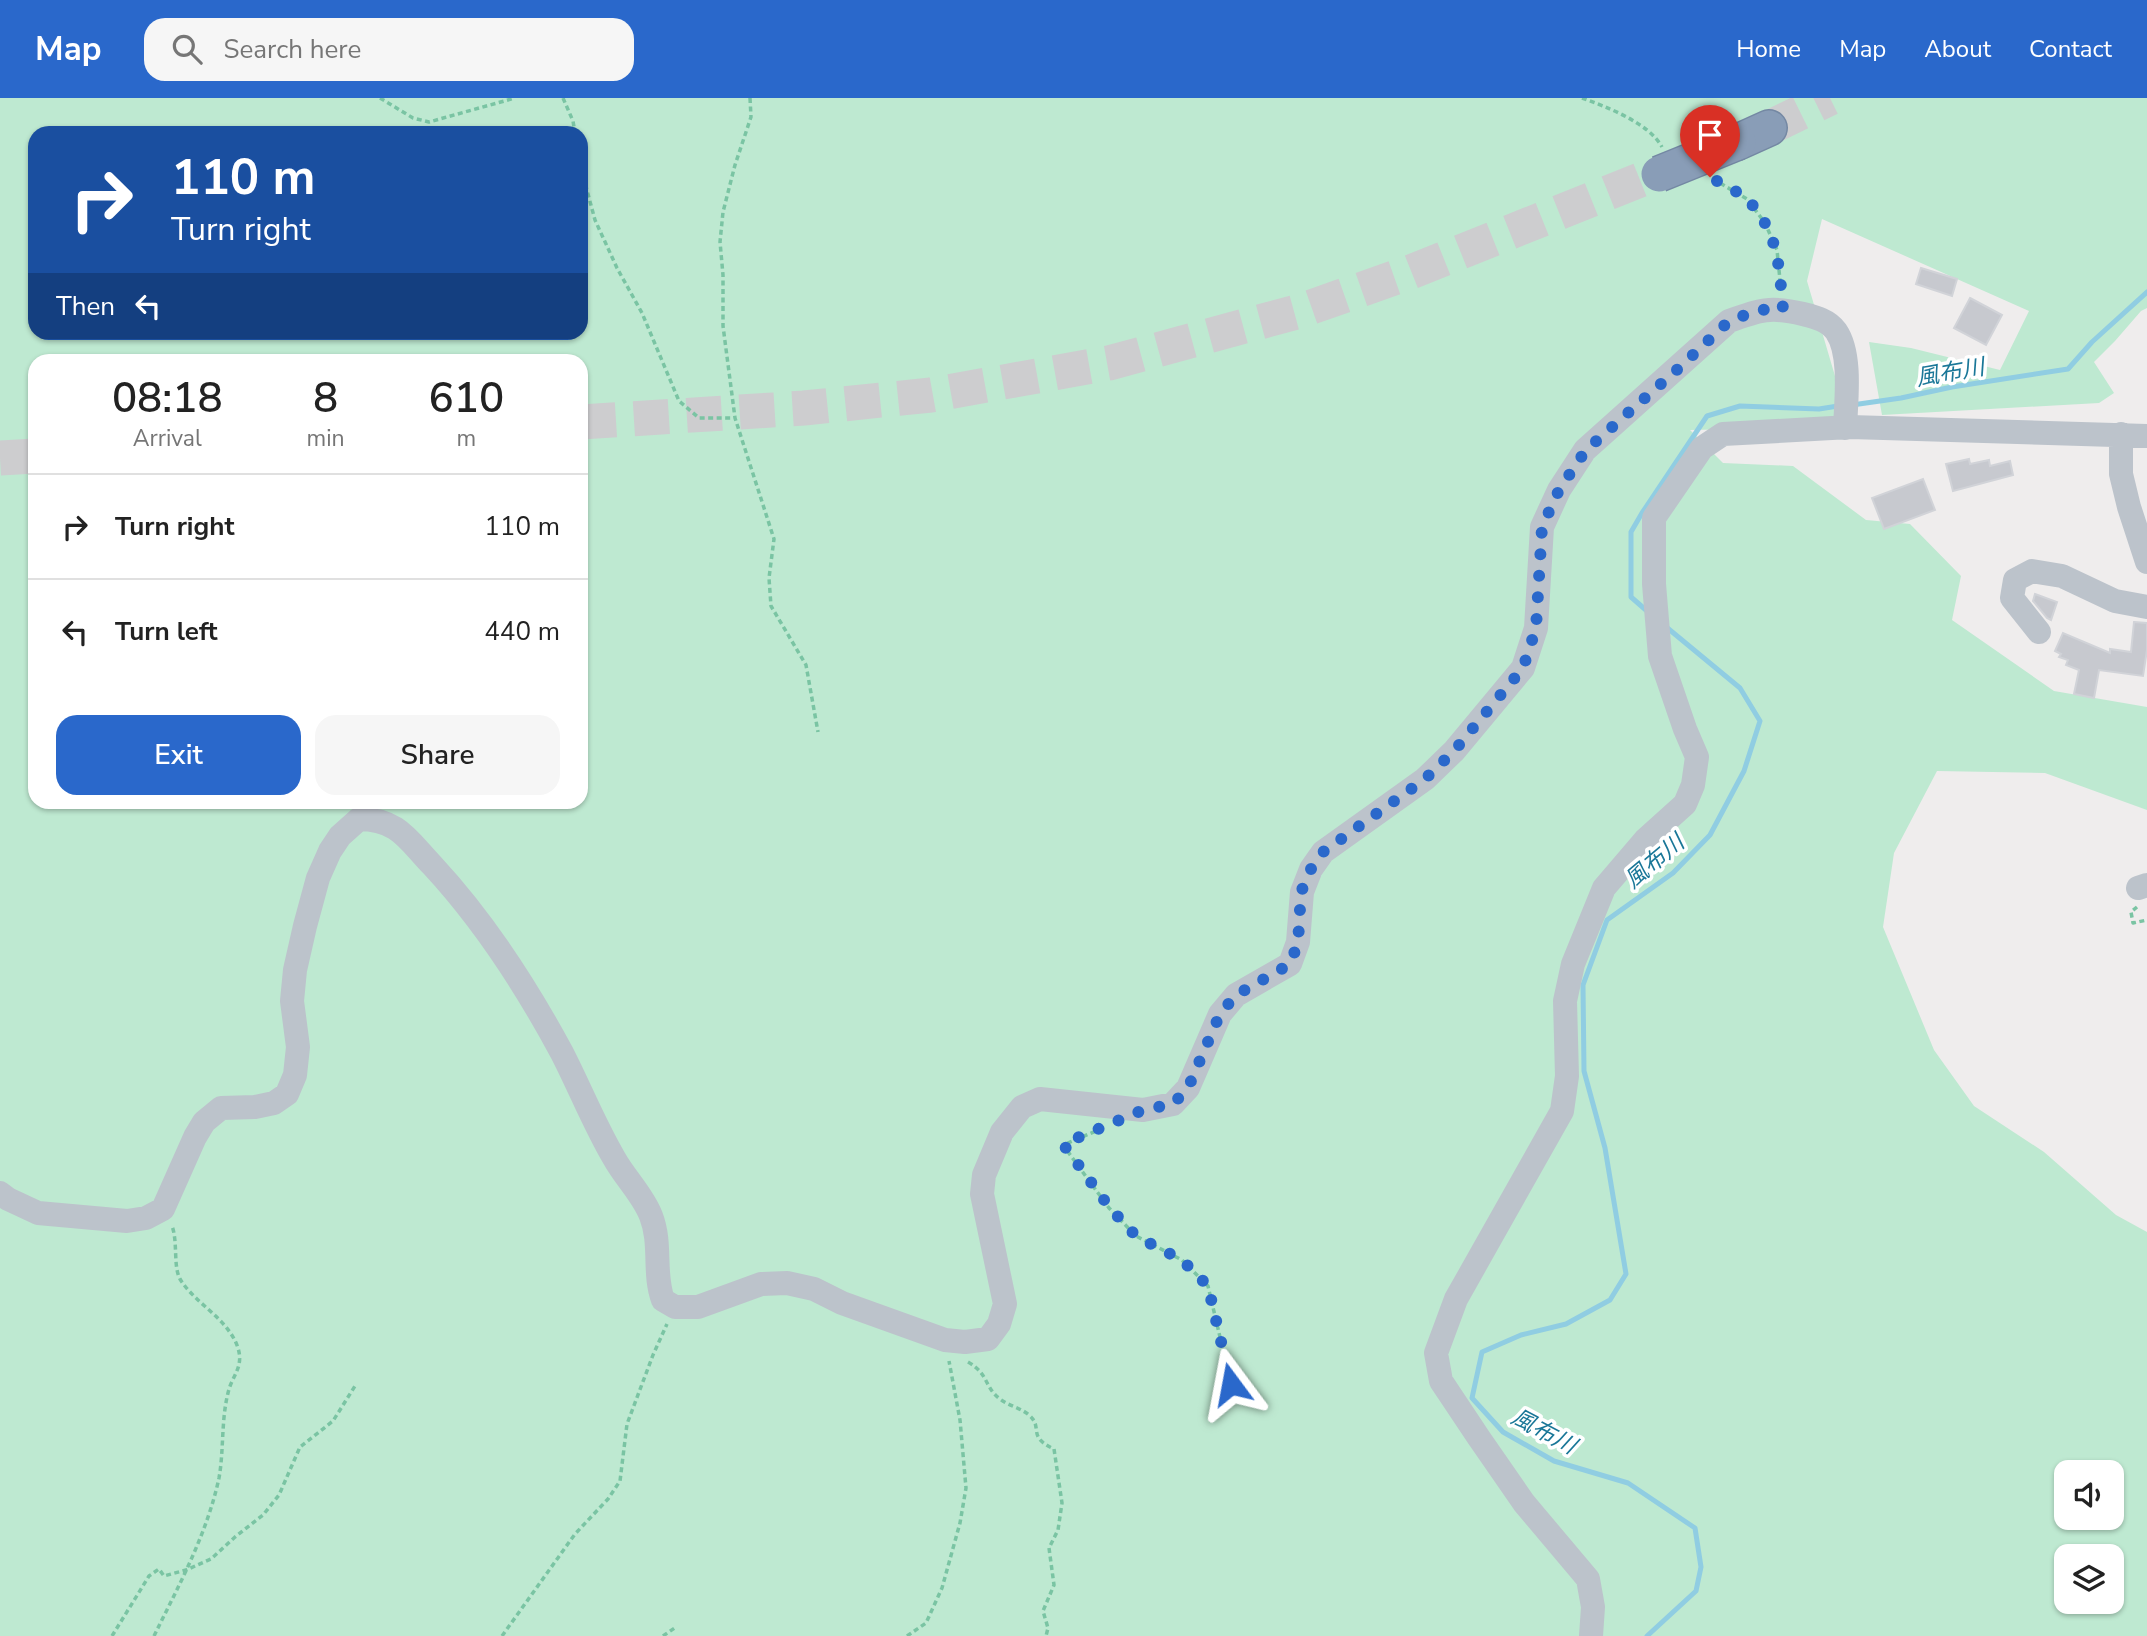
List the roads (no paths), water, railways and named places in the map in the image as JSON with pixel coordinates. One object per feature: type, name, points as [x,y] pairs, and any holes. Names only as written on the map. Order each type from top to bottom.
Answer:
[{"type":"highway","points":[[1654,168],[1738,142],[1769,128]]},
{"type":"street","points":[[0,1193],[38,1213],[127,1221],[146,1218],[163,1209],[204,1122],[221,1108],[255,1107],[274,1103],[288,1094],[295,1075],[298,1047],[292,1000],[295,970],[318,878],[340,836],[359,819],[375,819],[398,829],[462,897],[491,935],[544,1020],[614,1160],[651,1216],[657,1241],[658,1286],[663,1300],[675,1307],[698,1307],[761,1284],[787,1283],[814,1289],[946,1348],[988,1339],[999,1324],[1005,1304],[982,1195],[984,1175],[1002,1132],[1022,1107],[1040,1099],[1143,1110],[1173,1104],[1188,1088],[1220,1014],[1236,995],[1290,964],[1298,943],[1301,892],[1311,869],[1323,852],[1425,779],[1454,751],[1523,668],[1536,628],[1542,527],[1559,490],[1586,450],[1729,321],[1759,310],[1783,309],[1821,319],[1836,330],[1842,345],[1846,376],[1845,428]]},
{"type":"street","points":[[1591,1636],[1593,1607],[1588,1579],[1524,1503],[1479,1438],[1441,1381],[1436,1353],[1456,1299],[1562,1111],[1567,1076],[1565,1001],[1573,964],[1604,888],[1644,840],[1685,804],[1693,785],[1697,757],[1660,656],[1654,584],[1654,518],[1702,448],[1723,435],[1845,428],[2147,436]]},
{"type":"street","points":[[2121,435],[2121,474],[2147,562]]},
{"type":"street","points":[[2039,632],[2012,597],[2015,580],[2032,571],[2062,576],[2115,601],[2147,607]]},
{"type":"waterway","name":"風布川","points":[[1852,405],[2068,369],[2092,342],[2147,292]]},
{"type":"waterway","name":"風布川","points":[[1647,611],[1631,597],[1631,532],[1707,416],[1740,406],[1819,409],[1838,406]]},
{"type":"waterway","name":"風布川","points":[[1647,1636],[1696,1591],[1701,1567],[1695,1528],[1628,1483],[1554,1461],[1503,1432],[1472,1398],[1482,1352],[1521,1335],[1566,1324],[1610,1300],[1626,1274],[1605,1148],[1584,1071],[1583,985],[1607,920],[1673,873],[1710,835],[1744,771],[1760,721],[1740,688],[1665,626]]},
{"type":"tunnel","points":[[1769,128],[1830,98]]},
{"type":"tunnel","points":[[588,422],[804,408],[931,395],[1109,363],[1300,311],[1408,273],[1640,180]]},
{"type":"tunnel","points":[[0,458],[28,456]]}]
